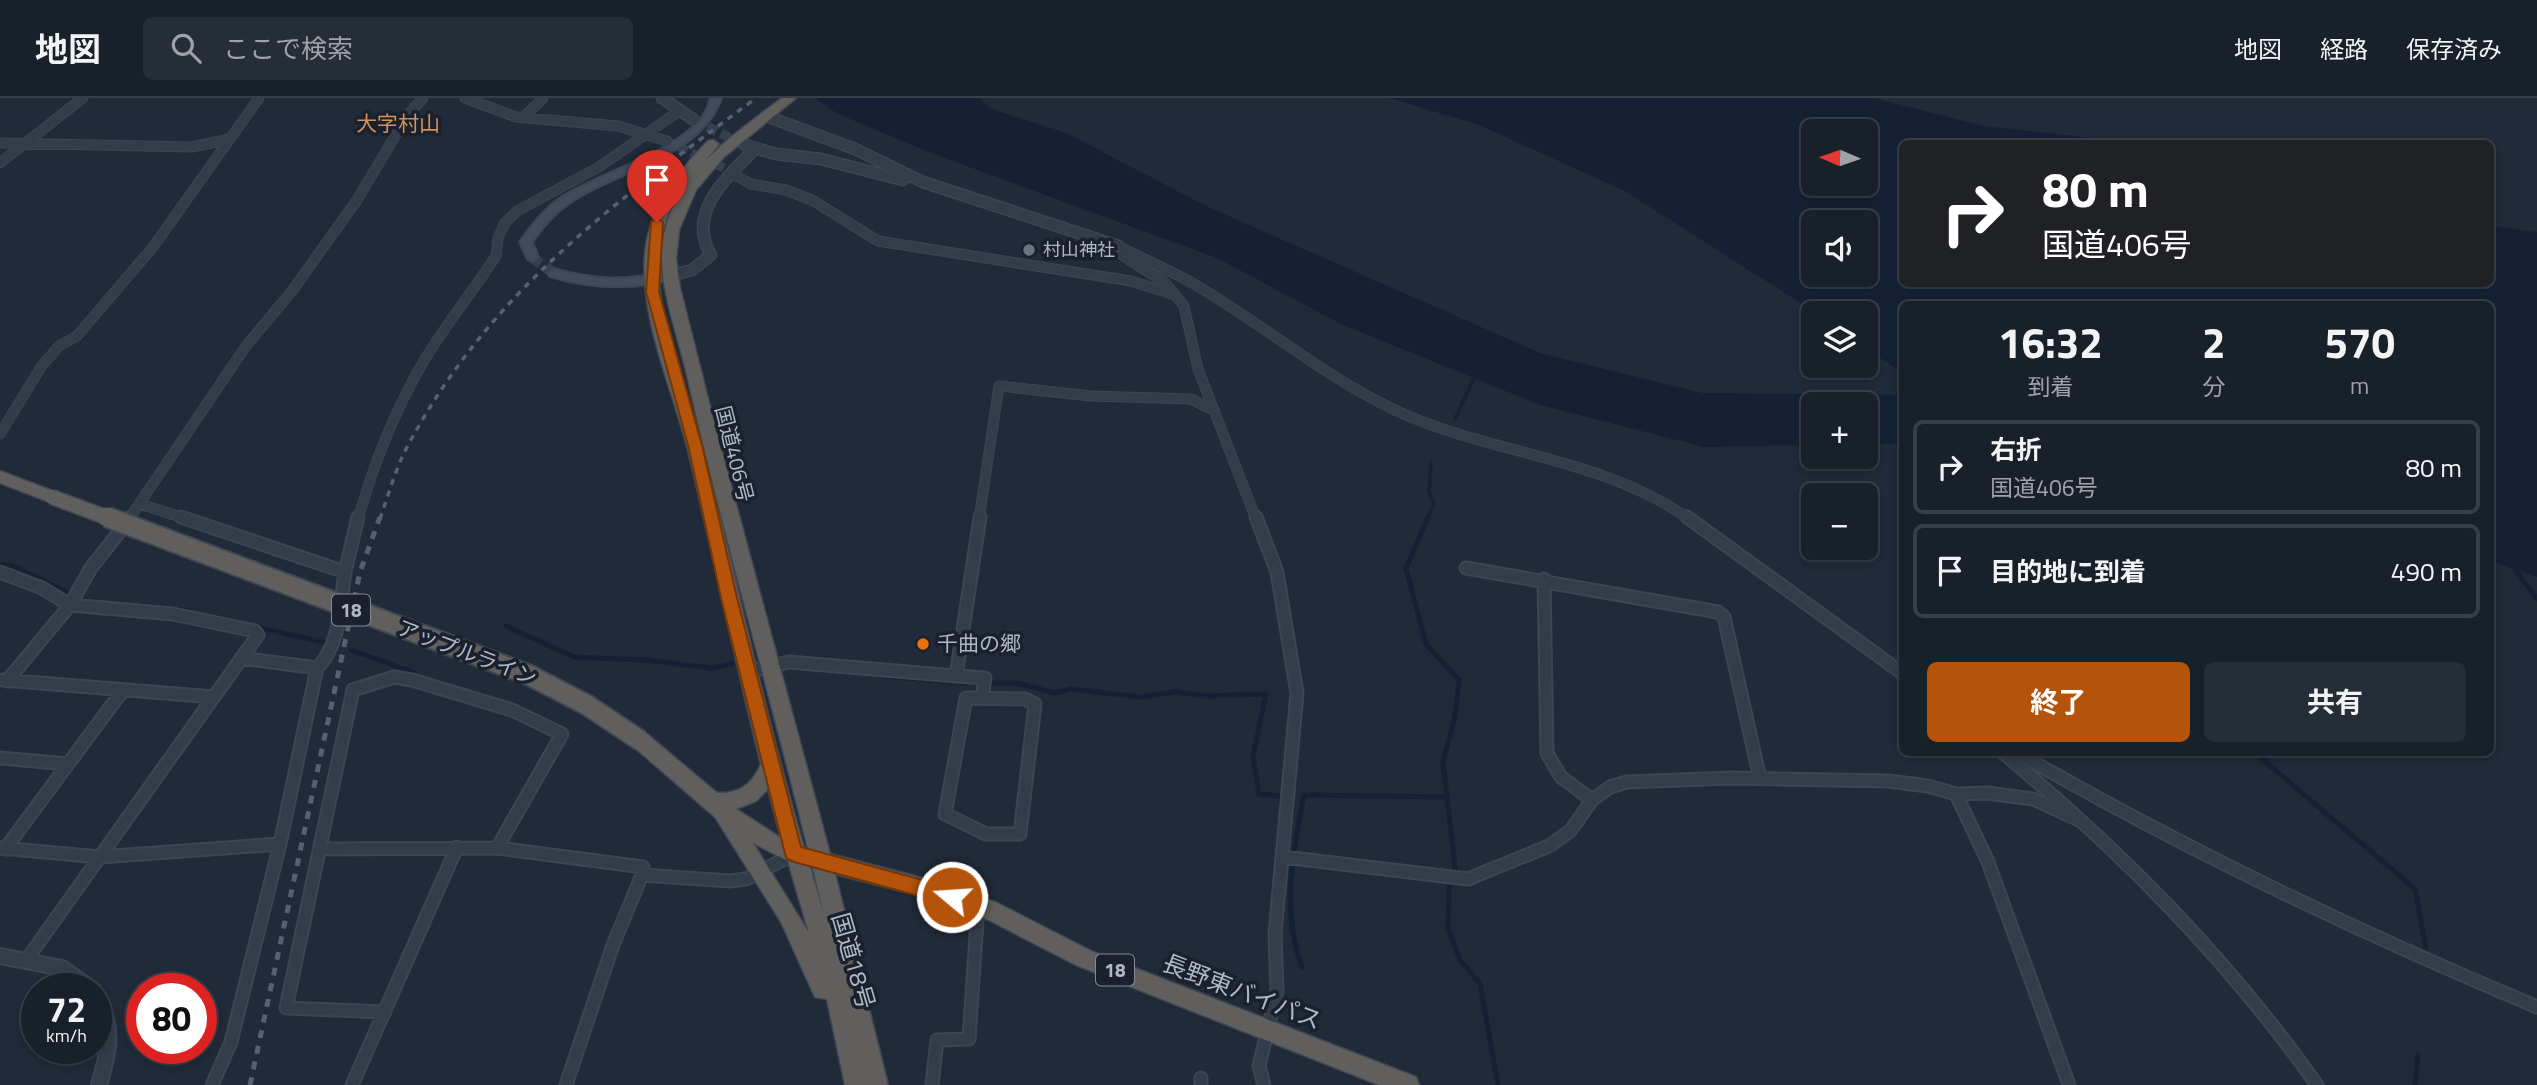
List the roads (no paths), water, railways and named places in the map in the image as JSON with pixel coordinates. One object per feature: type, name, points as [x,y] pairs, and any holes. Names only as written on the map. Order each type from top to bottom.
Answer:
[{"type":"highway","name":"国道406号","points":[[790,98],[768,107],[716,141],[674,188],[657,222],[652,292],[696,449],[747,672],[794,854]]},
{"type":"highway","name":"国道406号","points":[[768,107],[716,156],[690,191],[676,216],[672,230],[669,276],[734,539],[822,861]]},
{"type":"highway","name":"アップルライン","points":[[0,477],[529,675],[587,705],[641,741],[758,836],[794,854],[822,861]]},
{"type":"highway","points":[[771,764],[762,785],[753,794],[718,806],[805,946],[846,1044]]},
{"type":"highway","name":"国道18号","points":[[794,854],[845,1026],[846,1044],[856,1085]]},
{"type":"highway","name":"長野東バイパス","points":[[822,861],[926,888],[978,906],[1084,958],[1408,1085]]},
{"type":"highway","name":"国道18号","points":[[822,861],[877,1085]]},
{"type":"main road","points":[[532,257],[526,242],[543,218],[572,196],[690,134],[710,117],[716,98]]},
{"type":"main road","points":[[554,273],[601,285],[669,276]]},
{"type":"street","points":[[0,163],[83,98]]},
{"type":"street","points":[[0,434],[41,367],[59,346],[77,336],[153,247],[259,98]]},
{"type":"street","points":[[4,680],[70,605],[103,550],[141,504],[246,346],[292,291],[357,200],[407,116],[423,98]]},
{"type":"street","points":[[465,98],[523,118],[573,121],[649,132],[667,141]]},
{"type":"street","points":[[523,118],[543,98]]},
{"type":"street","points":[[662,98],[694,120]]},
{"type":"street","points":[[768,107],[923,182],[1118,246],[1194,284],[1352,387],[1395,410],[1426,423],[1600,475],[1671,506],[1899,671]]},
{"type":"street","points":[[241,658],[317,668],[325,663],[332,648],[345,572],[369,480],[384,440],[426,359],[496,257],[495,243],[502,227],[517,212],[600,167],[679,111]]},
{"type":"street","points":[[0,143],[192,147],[230,139]]},
{"type":"street","points":[[669,276],[692,270],[711,255],[704,246],[702,219],[727,170],[750,147],[821,159],[915,184],[923,182]]},
{"type":"street","points":[[727,170],[751,184],[786,190],[812,200],[878,241],[944,254],[1115,278],[1175,295]]},
{"type":"street","points":[[1118,246],[1123,255],[1164,282],[1184,306],[1198,369],[1277,572],[1290,638],[1297,693],[1296,728],[1275,934],[1277,992],[1259,1066],[1264,1085]]},
{"type":"street","points":[[956,676],[999,386],[1091,396],[1191,398],[1213,410]]},
{"type":"street","points":[[141,504],[345,572]]},
{"type":"street","points":[[1466,568],[1544,579],[1659,603],[1718,612],[1724,617],[1760,779]]},
{"type":"street","points":[[2,575],[70,605],[173,614],[254,631],[258,635],[27,959]]},
{"type":"street","points":[[1544,579],[1547,753],[1561,777],[1592,800]]},
{"type":"street","points":[[747,672],[789,662],[870,671],[985,678],[982,698]]},
{"type":"street","points":[[212,1085],[231,1042],[280,844],[317,668]]},
{"type":"street","points":[[385,1012],[286,1008],[353,691],[394,677],[512,710],[562,734],[497,848]]},
{"type":"street","points":[[4,680],[214,697]]},
{"type":"street","points":[[3,848],[123,690]]},
{"type":"street","points":[[965,698],[982,698],[1025,699],[1035,704],[1020,834],[986,834],[945,814],[965,698]]},
{"type":"street","points":[[2007,756],[2079,820],[2204,939],[2316,1085]]},
{"type":"street","points":[[2024,756],[2310,906],[2405,952],[2537,1007]]},
{"type":"street","points":[[0,758],[68,764]]},
{"type":"street","points":[[1283,857],[1412,870],[1456,880],[1479,875],[1551,845],[1571,830],[1592,800],[1610,787],[1627,782],[1760,779],[1888,781],[1928,786],[1956,794],[1987,793],[2033,799],[2079,820]]},
{"type":"street","points":[[1956,794],[1988,862],[2069,1085]]},
{"type":"street","points":[[3,848],[100,857],[280,844]]},
{"type":"street","points":[[352,1085],[457,847]]},
{"type":"street","points":[[321,849],[497,848],[643,867],[613,944],[566,1085]]},
{"type":"street","points":[[642,875],[730,881],[747,879],[794,854]]},
{"type":"street","points":[[932,1085],[937,1040],[969,1039],[978,906]]},
{"type":"street","points":[[0,956],[51,964],[73,973]]},
{"type":"street","points":[[99,1085],[105,1064]]},
{"type":"water","points":[[815,98],[980,98],[989,108],[1066,133],[1208,207],[1540,353],[1702,393],[1801,394],[1801,445],[1704,447],[1540,405],[1341,324],[1217,258],[934,154],[838,114]]},
{"type":"water","points":[[1389,98],[1874,98],[1984,126],[2111,140],[1899,140],[1899,287],[2494,287],[2494,227],[2537,232],[2537,577],[2494,562],[2494,301],[1899,301],[1899,371],[1878,356],[1878,301],[1801,301],[1801,303],[1625,191],[1479,125]]},
{"type":"water","points":[[1878,395],[1899,395],[1899,444],[1878,444]]},
{"type":"waterway","points":[[1455,419],[1475,376]]},
{"type":"waterway","points":[[1427,519],[1434,504],[1429,492],[1431,462]]},
{"type":"waterway","points":[[1428,517],[1406,568],[1426,644],[1459,680],[1455,716],[1443,762],[1447,797]]},
{"type":"waterway","points":[[0,565],[13,566],[69,593]]},
{"type":"waterway","points":[[2512,566],[2537,599]]},
{"type":"waterway","points":[[142,606],[165,608]]},
{"type":"waterway","points":[[180,610],[331,644]]},
{"type":"waterway","points":[[506,626],[574,657],[645,660],[712,668],[732,664]]},
{"type":"waterway","points":[[351,650],[413,672]]},
{"type":"waterway","points":[[883,676],[966,683]]},
{"type":"waterway","points":[[992,683],[1017,683],[1054,693],[1071,689],[1140,697],[1175,692],[1207,696],[1266,694],[1253,756],[1259,794],[1282,796]]},
{"type":"waterway","points":[[2259,756],[2415,889],[2426,948]]},
{"type":"waterway","points":[[1302,967],[1292,925],[1291,882],[1304,795],[1447,797]]},
{"type":"waterway","points":[[1447,797],[1455,868],[1449,888],[1448,928],[1460,960],[1480,984],[1498,1085]]},
{"type":"waterway","points":[[2415,1085],[2418,1054]]},
{"type":"tunnel","points":[[694,120],[744,145]]},
{"type":"tunnel","points":[[667,141],[724,168]]},
{"type":"tunnel","points":[[532,257],[554,273]]},
{"type":"railway","points":[[380,519],[402,457],[439,393],[476,342],[517,295],[606,213],[756,98]]},
{"type":"railway","points":[[250,1085],[360,572],[380,517]]},
{"type":"place","name":"村山神社","points":[[1029,250]]},
{"type":"place","name":"千曲の郷","points":[[923,644]]},
{"type":"district","name":"大字村山","points":[[398,124]]}]
